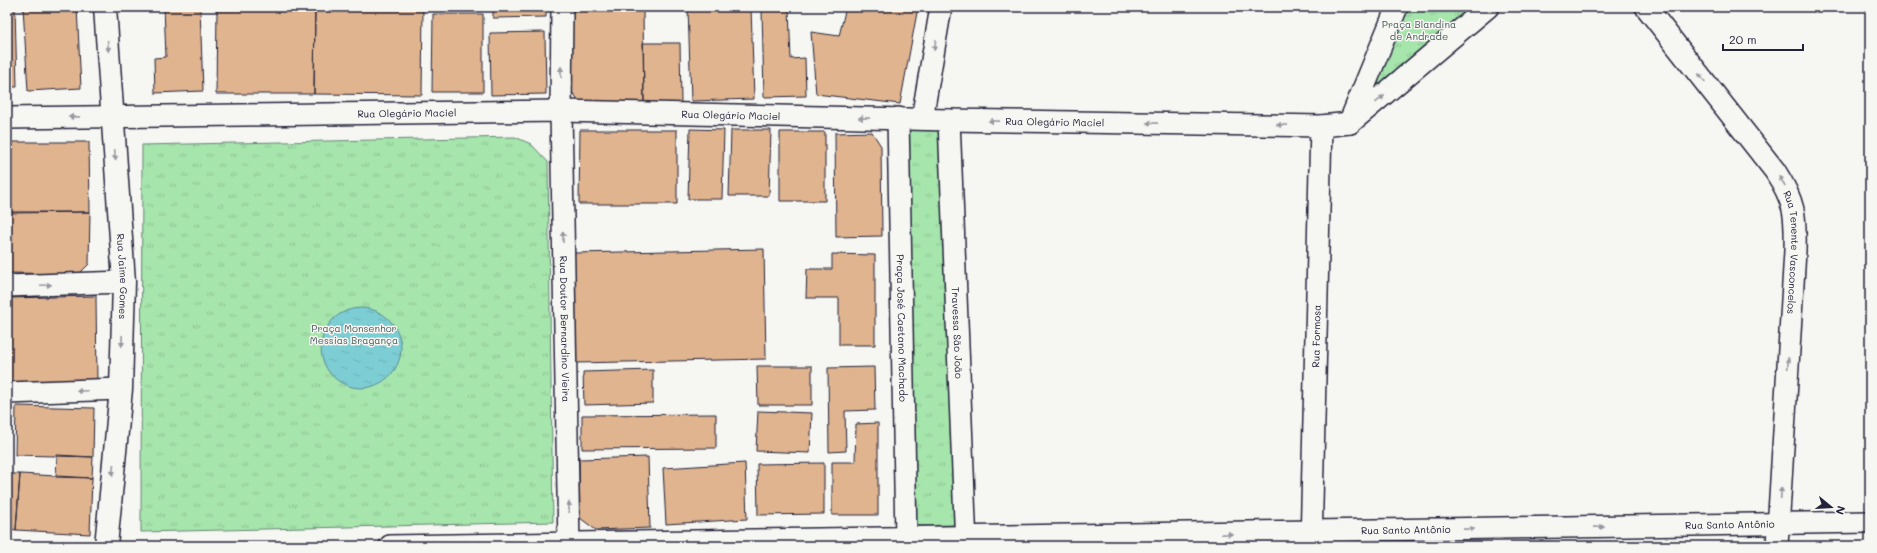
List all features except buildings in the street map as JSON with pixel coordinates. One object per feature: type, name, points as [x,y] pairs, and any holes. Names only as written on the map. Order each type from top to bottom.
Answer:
[{"type":"street","name":"Rua Jaime Gomes","points":[[105,7],[124,282],[121,390],[106,546]]},
{"type":"street","name":"Rua Doutor Bernardino Vieira","points":[[562,7],[561,111],[569,545]]},
{"type":"street","points":[[922,119],[941,7]]},
{"type":"street","points":[[1350,123],[1397,7]]},
{"type":"street","points":[[1350,123],[1488,7]]},
{"type":"street","name":"Rua Tenente Vasconcelos","points":[[1646,7],[1775,171],[1788,190],[1794,207],[1796,225],[1795,251],[1777,546]]},
{"type":"street","name":"Rua Olegário Maciel","points":[[7,118],[561,111],[949,120],[1321,126],[1350,123]]},
{"type":"street","name":"Praça José Caetano Machado","points":[[898,118],[906,538]]},
{"type":"street","name":"Travessa São João","points":[[949,120],[966,542]]},
{"type":"street","name":"Rua Formosa","points":[[1312,539],[1321,126]]},
{"type":"street","points":[[7,286],[124,282]]},
{"type":"street","points":[[7,393],[121,390]]},
{"type":"street","name":"Rua Santo Antônio","points":[[390,546],[569,545],[906,538],[966,542],[1312,539],[1779,523],[1870,522]]},
{"type":"green space","name":"Praça Blandina de Andrade","points":[[1403,7],[1479,7],[1361,109]]},
{"type":"green space","points":[[943,127],[954,525],[915,526],[905,128]]},
{"type":"green space","name":"Praça Monsenhor Messias Bragança","points":[[515,137],[531,144],[548,162],[553,522],[141,532],[142,145]]},
{"type":"water","points":[[353,308],[369,308],[390,319],[401,340],[401,356],[390,377],[369,388],[353,388],[339,382],[332,377],[327,370],[321,356],[321,340],[327,326],[332,319],[339,314]]}]
